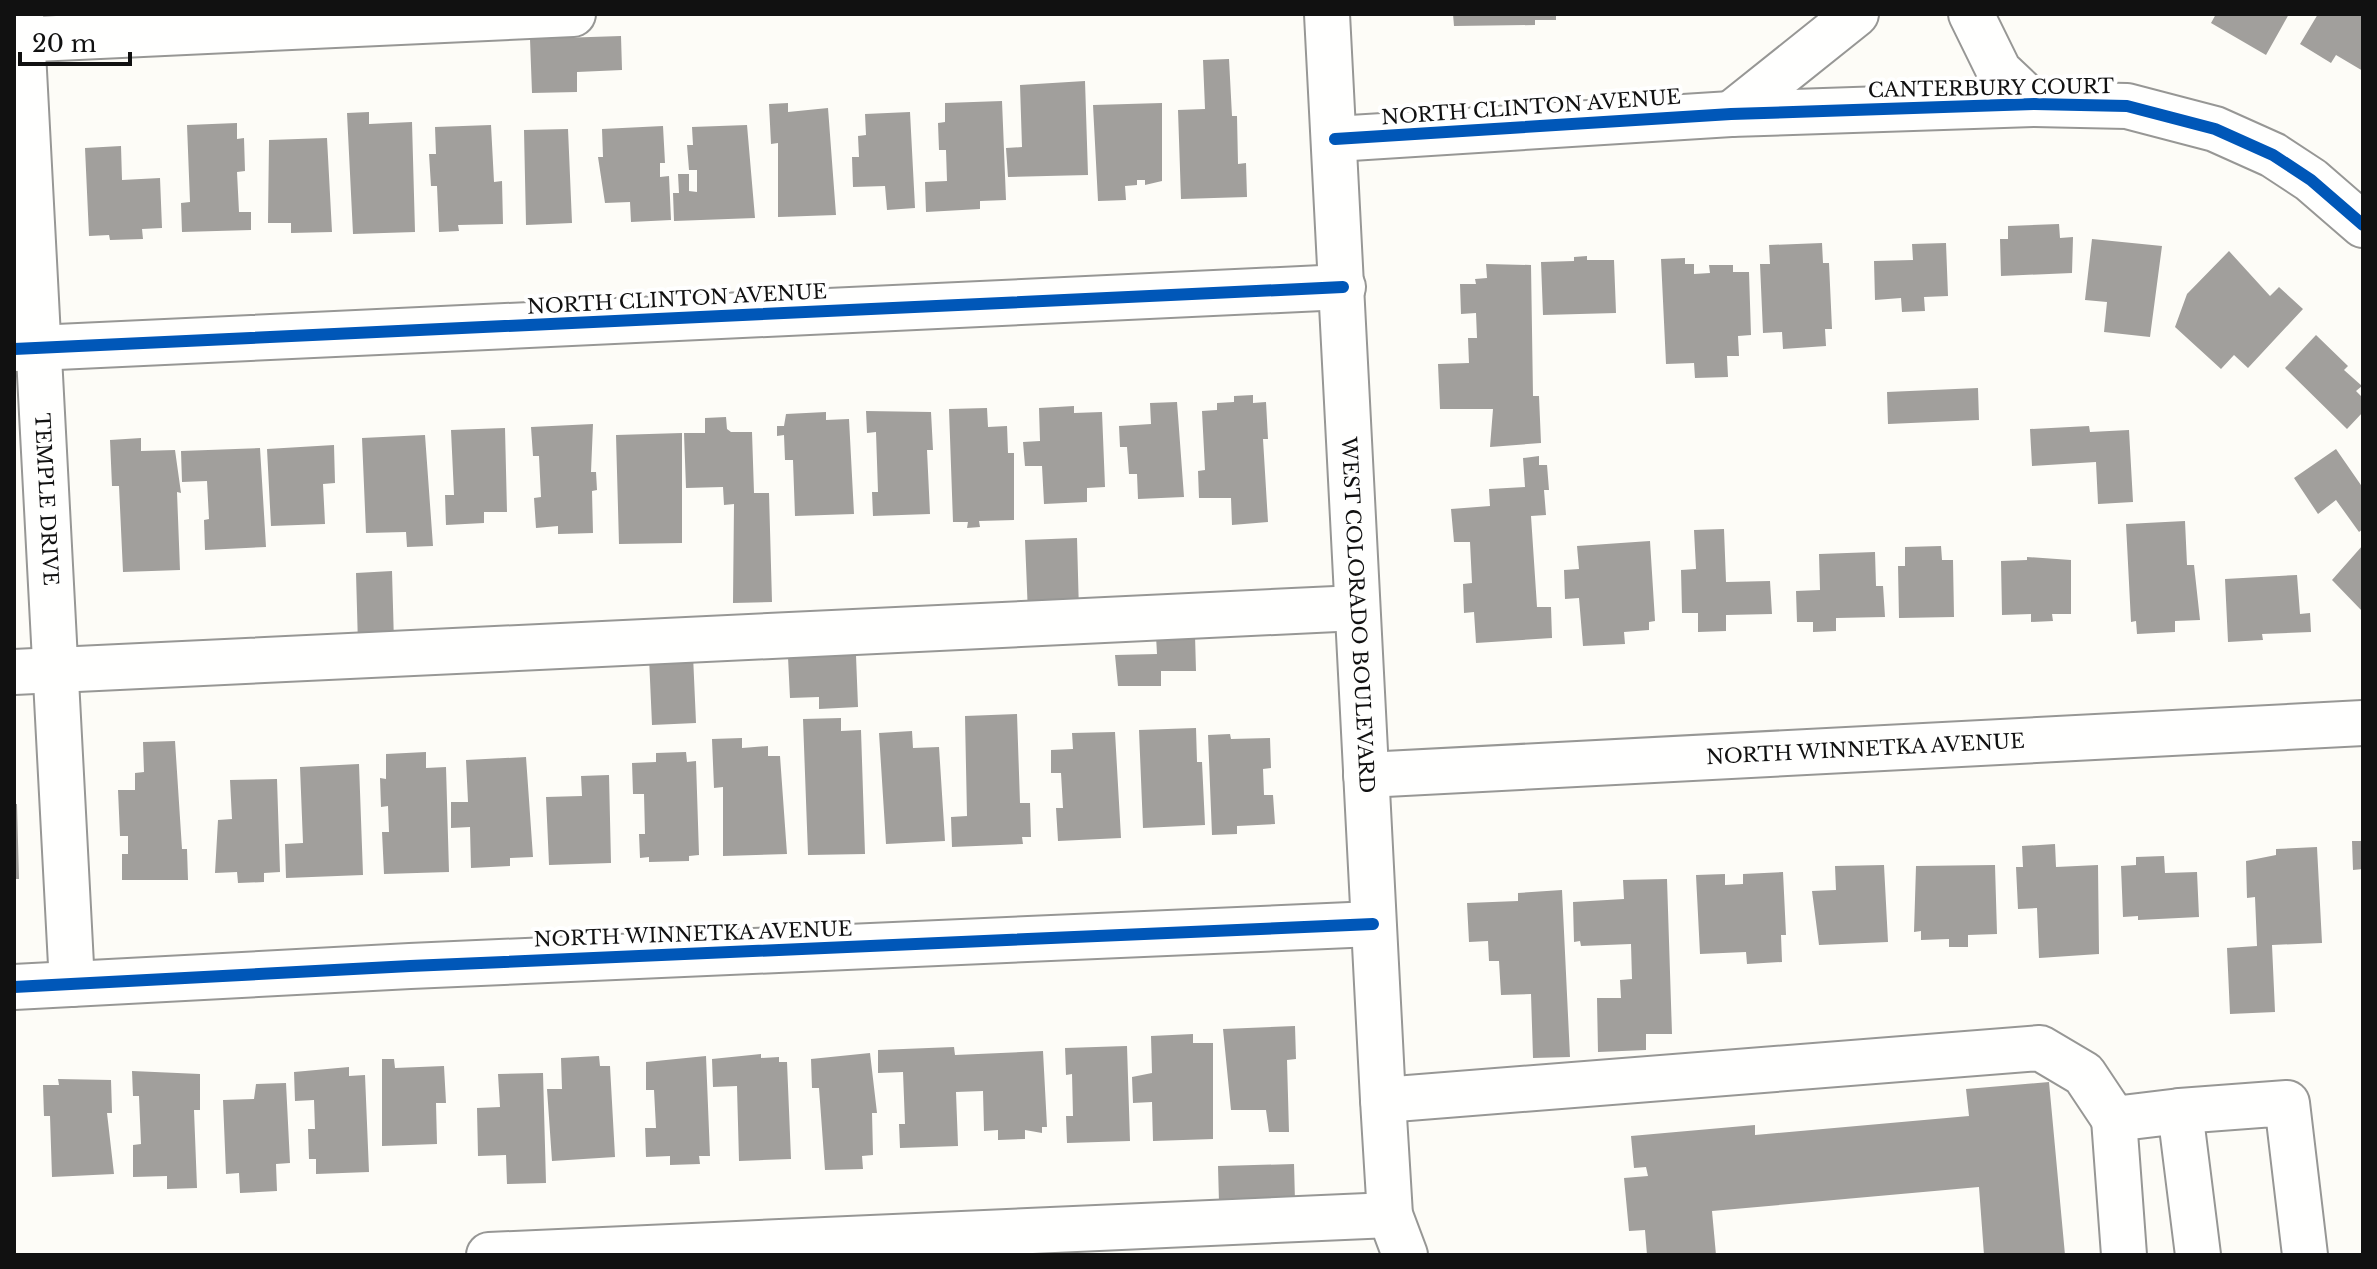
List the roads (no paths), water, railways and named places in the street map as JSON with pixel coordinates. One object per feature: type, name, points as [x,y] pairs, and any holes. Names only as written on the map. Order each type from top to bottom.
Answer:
[{"type":"street","points":[[19,31],[573,14]]},
{"type":"street","name":"WEST COLORADO BOULEVARD","points":[[1327,14],[1383,1100],[1384,1235],[1405,1255]]},
{"type":"street","points":[[1731,114],[1856,14]]},
{"type":"street","name":"CANTERBURY COURT","points":[[1971,14],[1999,71],[2034,104]]},
{"type":"street","name":"TEMPLE DRIVE","points":[[19,31],[34,671],[72,984]]},
{"type":"street","name":"CANTERBURY COURT","points":[[1731,114],[2034,104],[2127,106],[2215,129],[2286,164],[2363,225]]},
{"type":"street","name":"NORTH CLINTON AVENUE","points":[[1335,139],[1731,114]]},
{"type":"street","name":"NORTH CLINTON AVENUE","points":[[25,349],[1343,287]]},
{"type":"street","points":[[34,671],[1357,608]]},
{"type":"street","name":"NORTH WINNETKA AVENUE","points":[[1366,775],[2363,723]]},
{"type":"street","name":"NORTH WINNETKA AVENUE","points":[[14,987],[1373,924]]},
{"type":"street","points":[[1383,1100],[2040,1048],[2084,1074],[2114,1119],[2124,1255]]},
{"type":"street","points":[[2114,1119],[2287,1103],[2305,1255]]},
{"type":"street","points":[[2180,1111],[2198,1255]]},
{"type":"street","points":[[489,1255],[1384,1235]]}]
